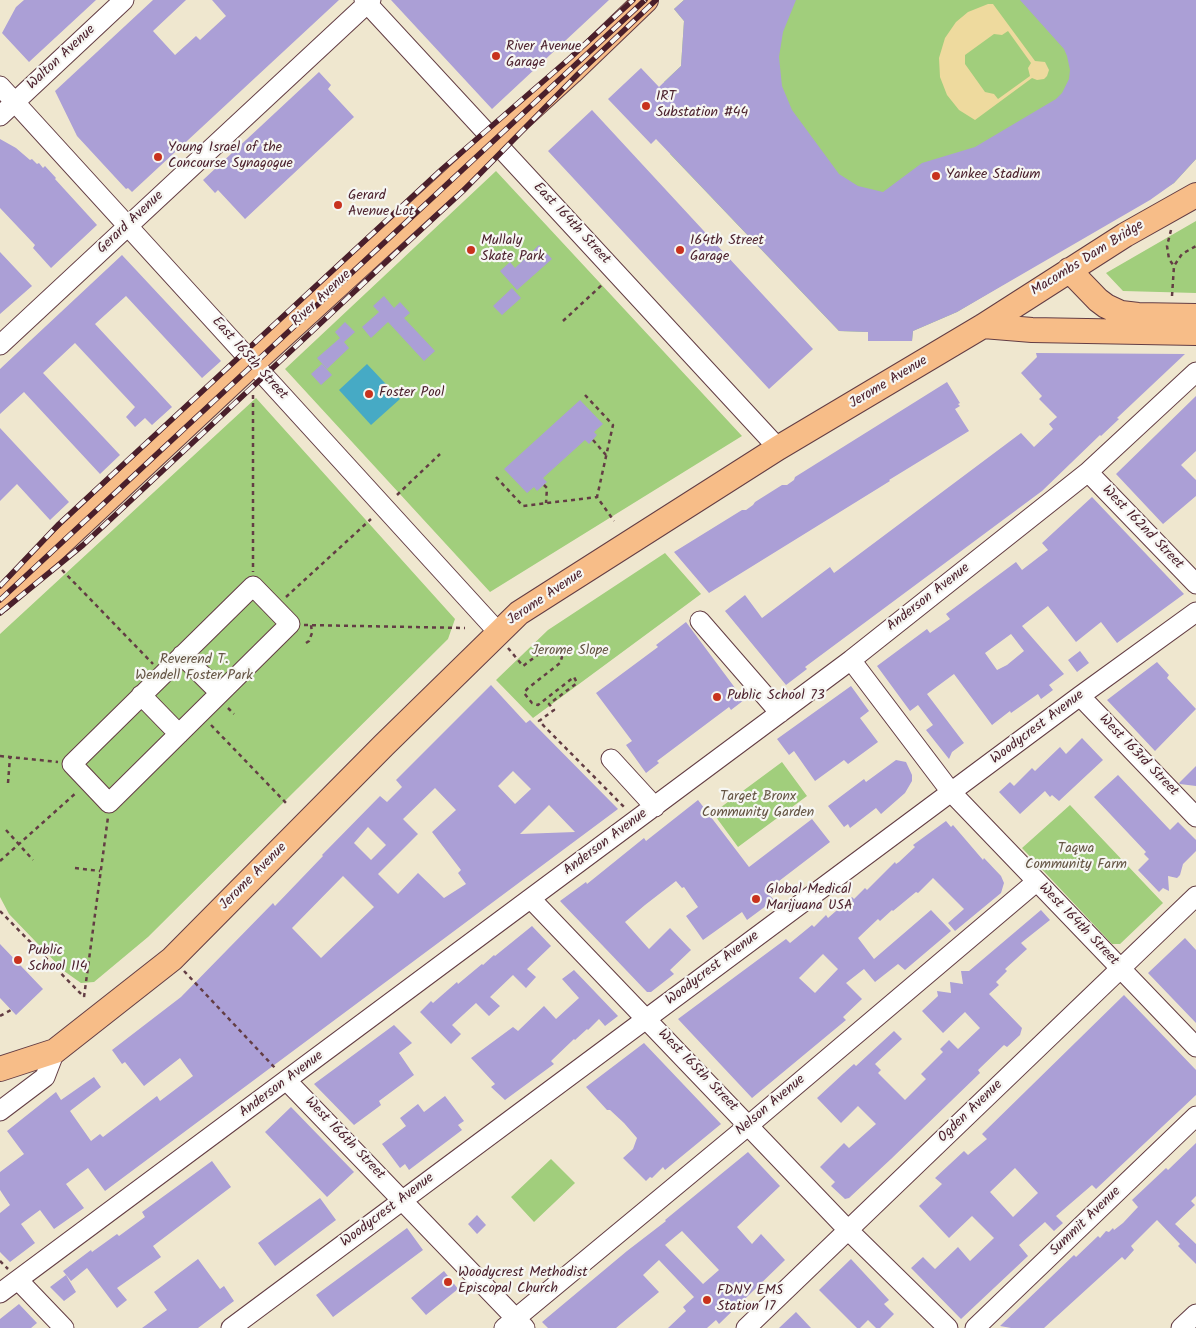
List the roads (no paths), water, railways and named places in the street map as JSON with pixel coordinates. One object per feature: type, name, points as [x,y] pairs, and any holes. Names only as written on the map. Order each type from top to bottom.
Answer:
[{"type":"main road","name":"River Avenue","points":[[0,600],[253,363],[571,72],[646,0]]},
{"type":"main road","name":"Macombs Dam Bridge","points":[[983,326],[1133,230],[1196,195]]},
{"type":"main road","points":[[1069,270],[1098,300],[1121,313],[1196,316]]},
{"type":"main road","name":"Jerome Avenue","points":[[0,1069],[55,1051],[172,959],[519,613],[778,448],[983,326]]},
{"type":"main road","points":[[983,326],[1032,330],[1196,333]]},
{"type":"street","name":"Walton Avenue","points":[[0,116],[124,0]]},
{"type":"street","name":"East 164th Street","points":[[368,1],[494,141],[778,448]]},
{"type":"street","name":"Gerard Avenue","points":[[0,345],[368,1]]},
{"type":"street","name":"East 165th Street","points":[[0,86],[498,632]]},
{"type":"street","name":"Anderson Avenue","points":[[0,1293],[851,660],[1088,472],[1196,372]]},
{"type":"street","name":"West 162nd Street","points":[[1088,472],[1196,584]]},
{"type":"street","points":[[253,586],[290,624],[109,803],[72,764],[182,655],[253,586]]},
{"type":"street","name":"Woodycrest Avenue","points":[[230,1328],[1080,696],[1196,612]]},
{"type":"street","points":[[700,622],[780,713]]},
{"type":"street","points":[[182,655],[220,693]]},
{"type":"street","name":"West 164th Street","points":[[851,660],[951,792],[1196,1047]]},
{"type":"street","points":[[141,696],[179,734]]},
{"type":"street","name":"West 163rd Street","points":[[1080,696],[1196,817]]},
{"type":"street","points":[[611,759],[655,807]]},
{"type":"street","name":"Nelson Avenue","points":[[515,1325],[1036,882]]},
{"type":"street","name":"Ogden Avenue","points":[[746,1328],[1196,896]]},
{"type":"street","name":"West 165th Street","points":[[531,899],[848,1230],[948,1328]]},
{"type":"street","points":[[0,1111],[45,1077],[55,1051]]},
{"type":"street","name":"West 166th Street","points":[[287,1081],[403,1200],[515,1325]]},
{"type":"street","name":"Summit Avenue","points":[[975,1328],[1196,1116]]},
{"type":"street","points":[[18,1280],[64,1328]]},
{"type":"street","points":[[1181,1328],[1196,1314]]},
{"type":"water","name":"Foster Pool","points":[[367,364],[400,399],[371,425],[339,390]]},
{"type":"railway","points":[[0,586],[59,524],[441,170],[569,59],[633,0]]},
{"type":"railway","points":[[0,600],[645,0]]},
{"type":"railway","points":[[0,613],[83,545],[463,191],[581,71],[656,0]]},
{"type":"place","name":"River Avenue Garage","points":[[496,56]]},
{"type":"place","name":"IRT Substation #44","points":[[646,106]]},
{"type":"place","name":"Young Israel of the Concourse Synagogue","points":[[158,157]]},
{"type":"place","name":"Yankee Stadium","points":[[936,176]]},
{"type":"place","name":"Gerard Avenue Lot","points":[[338,205]]},
{"type":"place","name":"Mullaly Skate Park","points":[[471,250]]},
{"type":"place","name":"164th Street Garage","points":[[680,250]]},
{"type":"place","name":"Foster Pool","points":[[369,394]]},
{"type":"place","name":"Public School 73","points":[[717,697]]},
{"type":"place","name":"Global Medical Marijuana USA","points":[[756,899]]},
{"type":"place","name":"Public School 114","points":[[18,960]]},
{"type":"place","name":"Woodycrest Methodist Episcopal Church","points":[[448,1282]]},
{"type":"place","name":"FDNY EMS Station 17","points":[[707,1300]]},
{"type":"park label","name":"Jerome Slope","points":[[570,652]]},
{"type":"park label","name":"Reverend T. Wendell Foster Park","points":[[194,670]]},
{"type":"park label","name":"Target Bronx Community Garden","points":[[758,806]]},
{"type":"park label","name":"Taqwa Community Farm","points":[[1076,858]]}]
